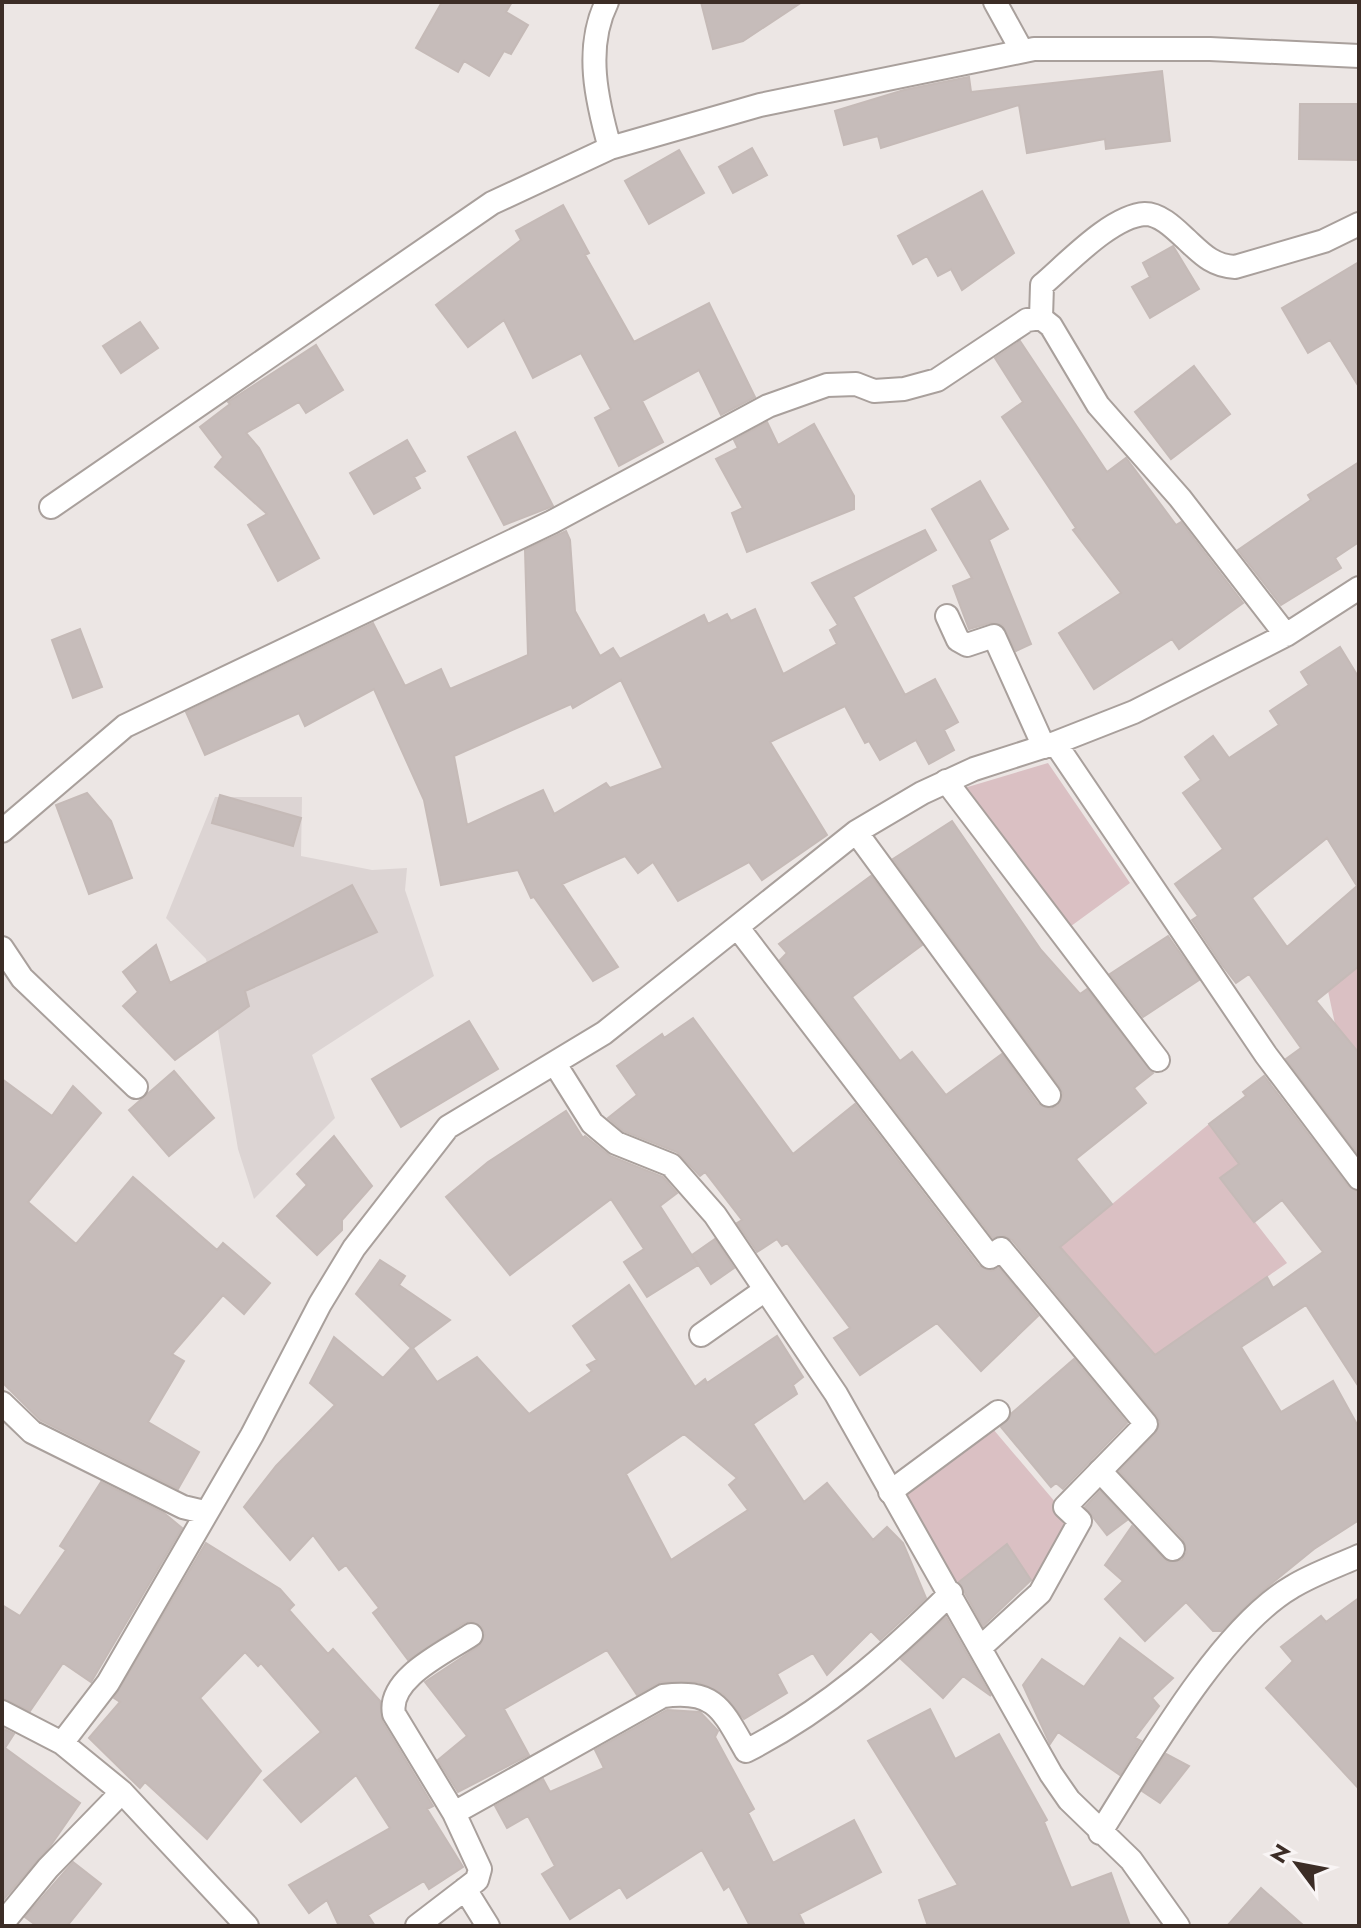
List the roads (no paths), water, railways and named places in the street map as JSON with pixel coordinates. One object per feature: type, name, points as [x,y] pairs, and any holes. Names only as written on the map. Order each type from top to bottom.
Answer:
[{"type":"street","points":[[607,2],[596,35],[594,70],[599,108],[610,148]]},
{"type":"street","points":[[995,2],[1022,51]]},
{"type":"street","points":[[51,507],[492,203],[610,148],[760,105],[1022,51],[1210,49],[1359,56]]},
{"type":"street","points":[[1041,318],[1042,285],[1109,228],[1145,214],[1170,225],[1208,259],[1222,267],[1235,267],[1324,241],[1359,224]]},
{"type":"street","points":[[2,831],[125,726],[552,522],[768,406],[827,385],[856,384],[874,391],[904,389],[937,380],[1027,320],[1041,318],[1051,326],[1098,405],[1180,498],[1286,635]]},
{"type":"street","points":[[62,1743],[108,1683],[204,1512],[252,1435],[320,1304],[398,1187],[448,1127],[604,1033],[856,832],[946,781],[1134,712],[1286,635],[1359,588]]},
{"type":"street","points":[[947,616],[958,640],[967,645],[994,636],[1050,745],[1266,1055],[1359,1178]]},
{"type":"street","points":[[946,781],[1158,1060]]},
{"type":"street","points":[[856,832],[1049,1095]]},
{"type":"street","points":[[738,928],[990,1257],[1001,1249],[1146,1424],[1065,1507],[1080,1521],[1040,1593],[981,1647]]},
{"type":"street","points":[[2,948],[22,978],[136,1087]]},
{"type":"street","points":[[555,1064],[592,1123],[616,1143],[671,1165],[715,1215],[836,1394],[1051,1774],[1069,1800],[1131,1860],[1178,1926]]},
{"type":"street","points":[[701,1335],[765,1290]]},
{"type":"street","points":[[2,1403],[32,1432],[183,1507],[204,1512]]},
{"type":"street","points":[[890,1492],[998,1412]]},
{"type":"street","points":[[1100,1471],[1173,1549]]},
{"type":"street","points":[[1100,1833],[1168,1726],[1219,1657],[1259,1614],[1291,1587],[1359,1556]]},
{"type":"street","points":[[454,1813],[663,1696],[690,1693],[712,1700],[746,1751],[825,1705],[879,1664],[951,1593]]},
{"type":"street","points":[[417,1926],[477,1880],[480,1869],[454,1813],[394,1714],[392,1703],[400,1685],[471,1635]]},
{"type":"street","points":[[2,1712],[62,1743],[122,1792],[247,1926]]},
{"type":"street","points":[[2,1924],[48,1868],[122,1792]]},
{"type":"street","points":[[465,1889],[488,1926]]}]
